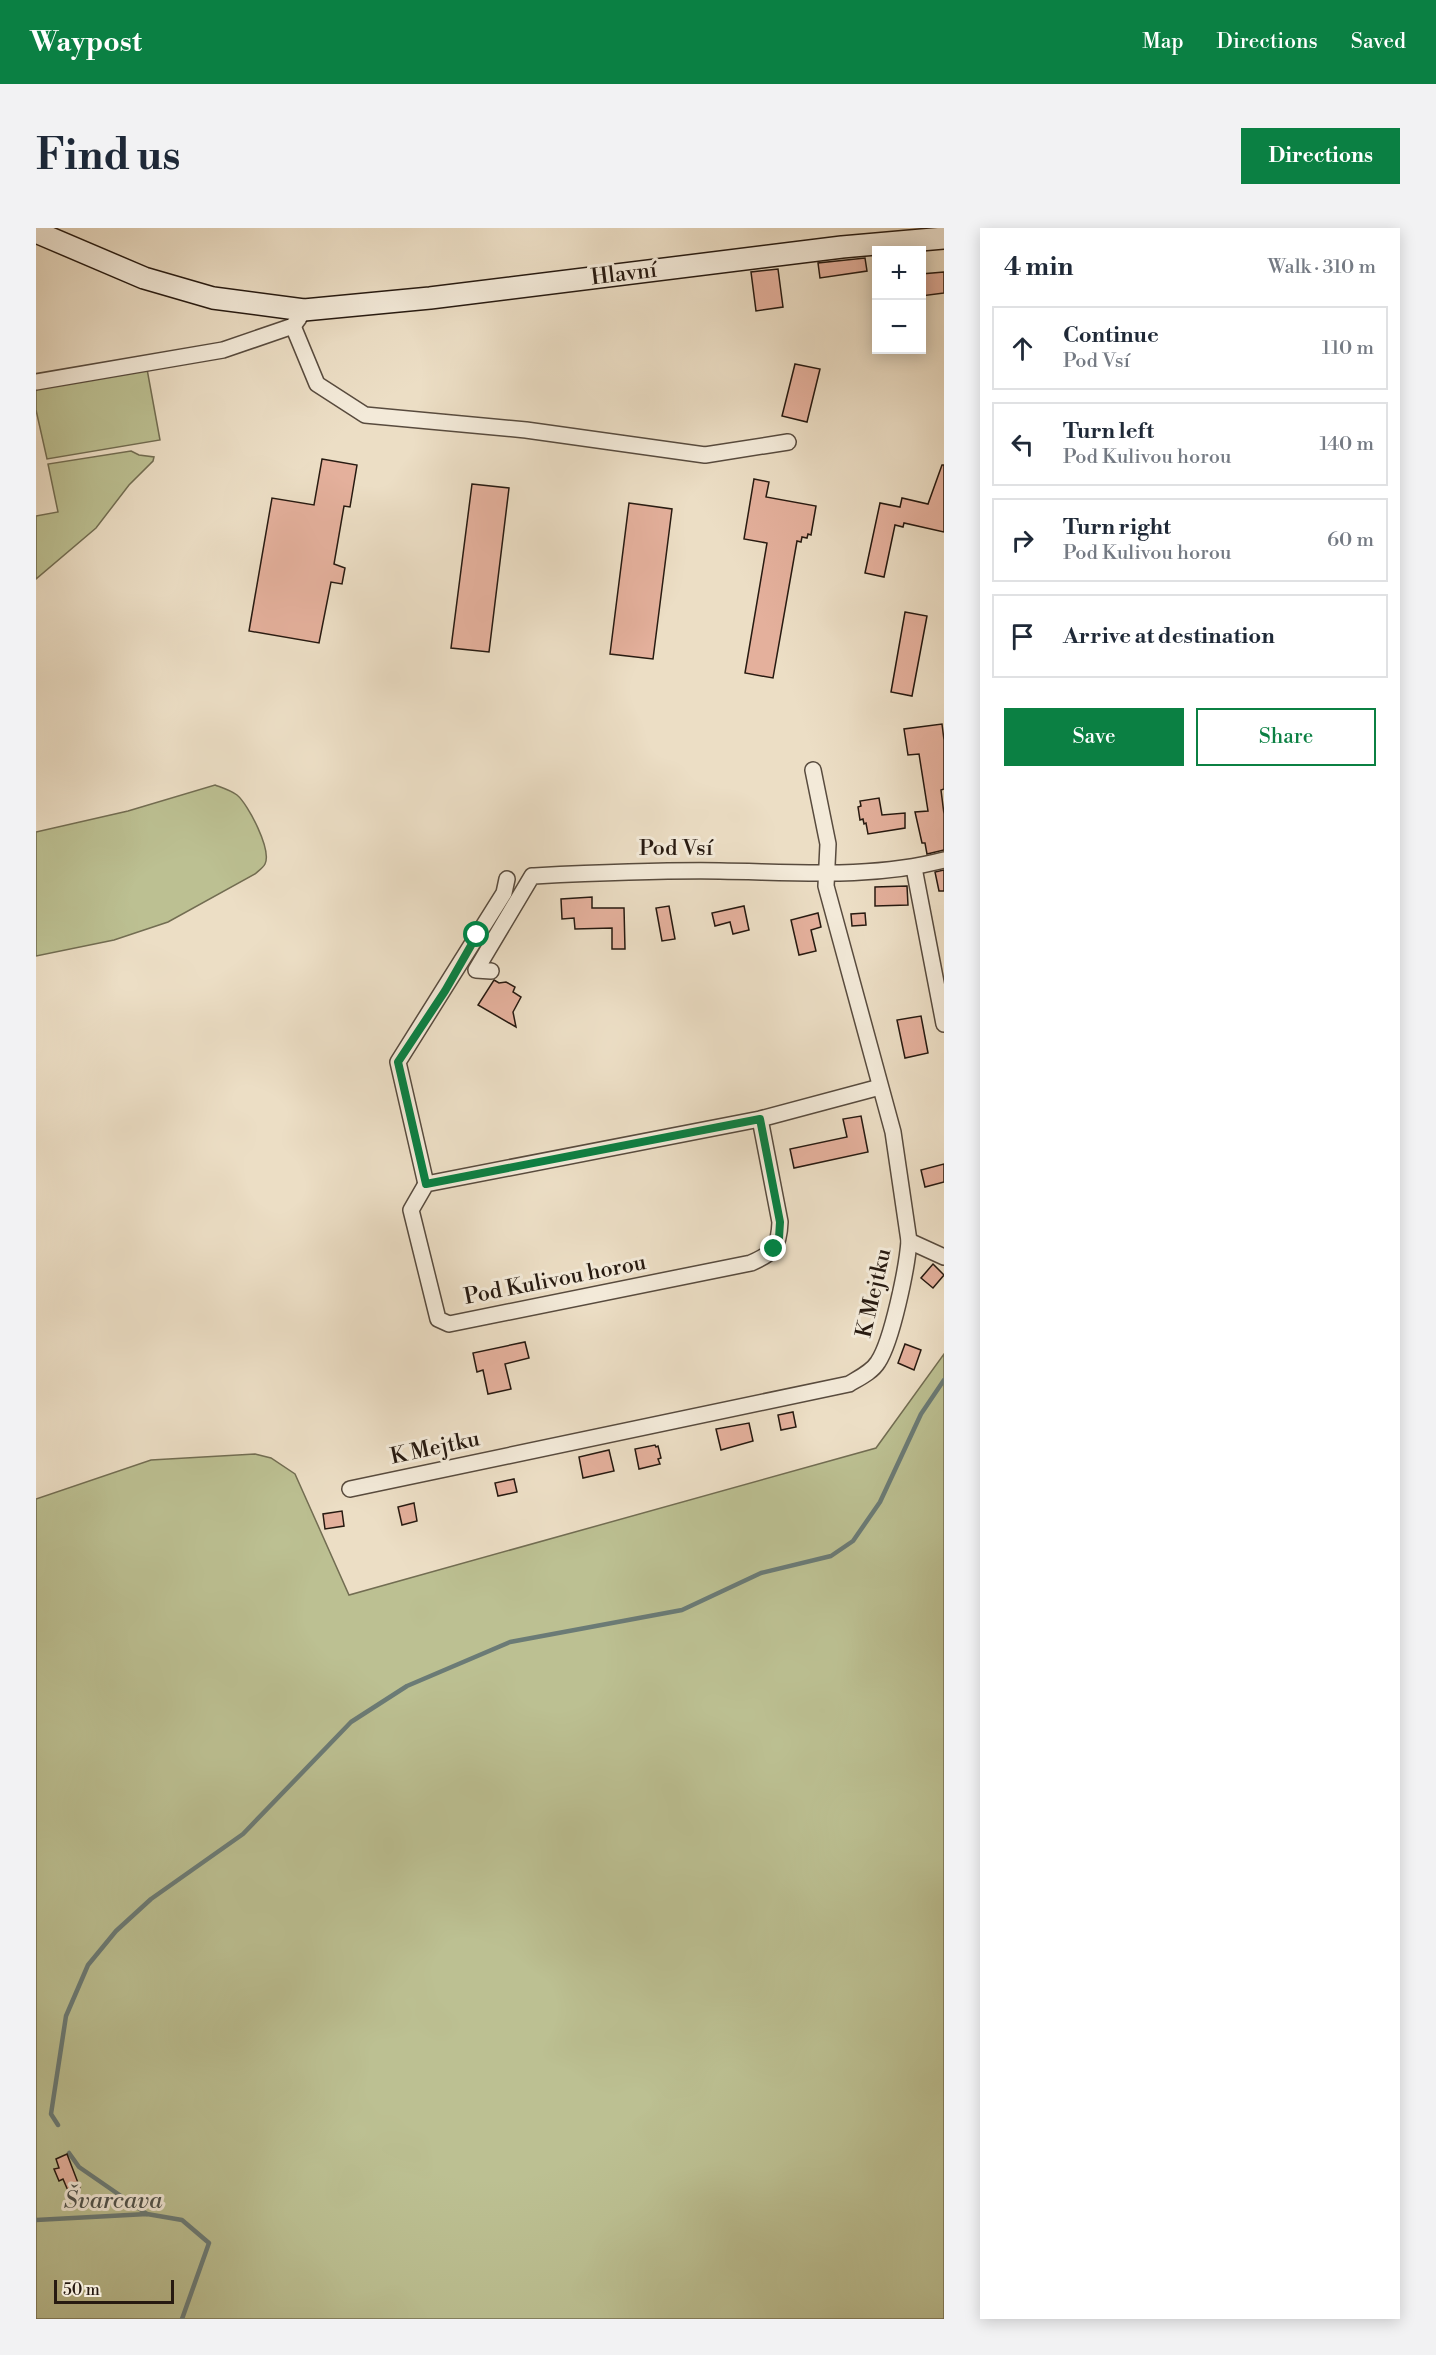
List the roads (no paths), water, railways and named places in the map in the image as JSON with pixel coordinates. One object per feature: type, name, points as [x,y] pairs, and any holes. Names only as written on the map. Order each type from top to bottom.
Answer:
[{"type":"main road","name":"Hlavní","points":[[36,232],[144,278],[213,298],[298,318],[430,298],[842,247],[944,238]]},
{"type":"street","points":[[36,382],[223,350],[298,318],[317,384],[365,415],[525,430],[705,454],[788,442]]},
{"type":"street","name":"K Mejtku","points":[[350,1489],[849,1384],[878,1364],[885,1349],[908,1259],[909,1241],[893,1132],[826,886],[828,844],[813,770]]},
{"type":"street","name":"Pod Vsí","points":[[491,971],[476,970],[532,876],[647,870],[828,872],[914,868],[944,860]]},
{"type":"street","points":[[914,868],[944,1024]]},
{"type":"street","points":[[507,879],[504,893],[398,1062],[426,1184],[760,1119],[880,1087]]},
{"type":"street","name":"Pod Kulivou horou","points":[[426,1184],[411,1210],[438,1319],[449,1324],[751,1263],[761,1258],[774,1249],[779,1238],[780,1222],[760,1119]]},
{"type":"street","points":[[909,1241],[944,1257]]},
{"type":"waterway","points":[[58,2125],[51,2114],[66,2016],[88,1965],[116,1931],[151,1899],[243,1834],[351,1722],[407,1686],[510,1642],[682,1610],[761,1573],[831,1556],[853,1541],[880,1502],[921,1414],[944,1380]]},
{"type":"waterway","points":[[69,2153],[79,2167],[147,2214]]},
{"type":"waterway","name":"Švarcava","points":[[36,2220],[147,2214],[182,2220],[209,2243],[182,2319]]}]
